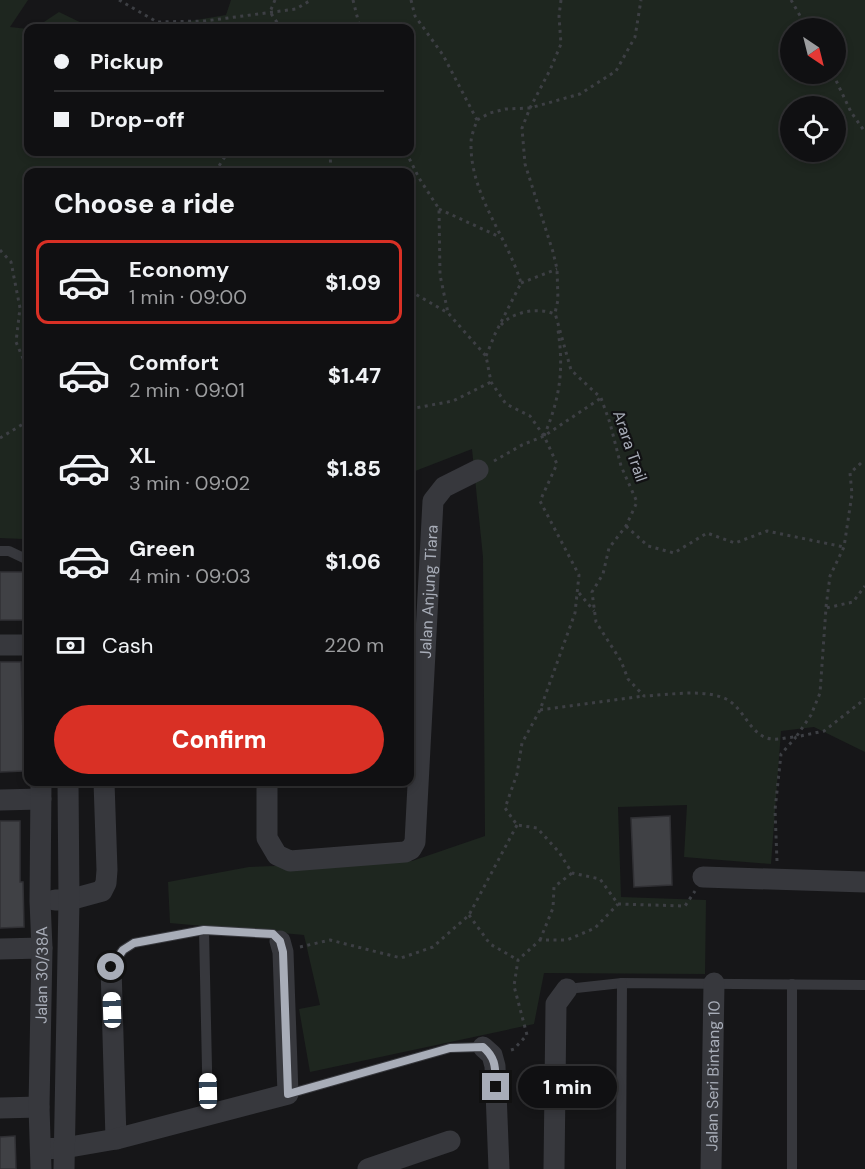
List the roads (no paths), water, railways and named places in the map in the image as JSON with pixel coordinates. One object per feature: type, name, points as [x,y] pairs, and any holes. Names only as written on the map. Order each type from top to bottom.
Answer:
[{"type":"street","name":"Jalan Anjung Tiara","points":[[267,786],[267,838],[277,855],[290,861],[405,852],[411,849],[415,842],[434,501],[444,487],[478,470]]},
{"type":"street","points":[[0,645],[24,645]]},
{"type":"street","name":"Jalan 30/38A","points":[[64,1159],[69,900],[68,786]]},
{"type":"street","points":[[40,901],[69,900],[102,891],[106,883],[107,870],[105,786]]},
{"type":"street","points":[[0,800],[41,790]]},
{"type":"street","name":"Jalan 30/38A","points":[[41,790],[42,948],[39,1107],[41,1159]]},
{"type":"street","points":[[703,877],[865,882]]},
{"type":"street","points":[[41,1159],[64,1159],[116,1139],[288,1094],[282,946]]},
{"type":"street","points":[[0,949],[42,948]]},
{"type":"street","points":[[111,967],[116,1139]]},
{"type":"street","name":"Jalan Seri Bintang 10","points":[[711,1169],[714,983]]},
{"type":"street","points":[[554,1169],[556,1004],[567,989]]},
{"type":"street","points":[[487,1051],[495,1066],[499,1169]]},
{"type":"street","points":[[0,1108],[39,1107]]},
{"type":"street","points":[[368,1169],[450,1141]]},
{"type":"lane","points":[[0,551],[9,551],[24,558]]},
{"type":"lane","points":[[204,930],[208,1114]]},
{"type":"lane","points":[[111,967],[123,950],[134,943],[204,930],[273,934],[282,946]]},
{"type":"lane","points":[[621,1169],[622,982]]},
{"type":"lane","points":[[567,989],[622,982],[865,985]]},
{"type":"lane","points":[[792,984],[792,1169]]},
{"type":"lane","points":[[288,1094],[450,1048],[487,1051]]}]
